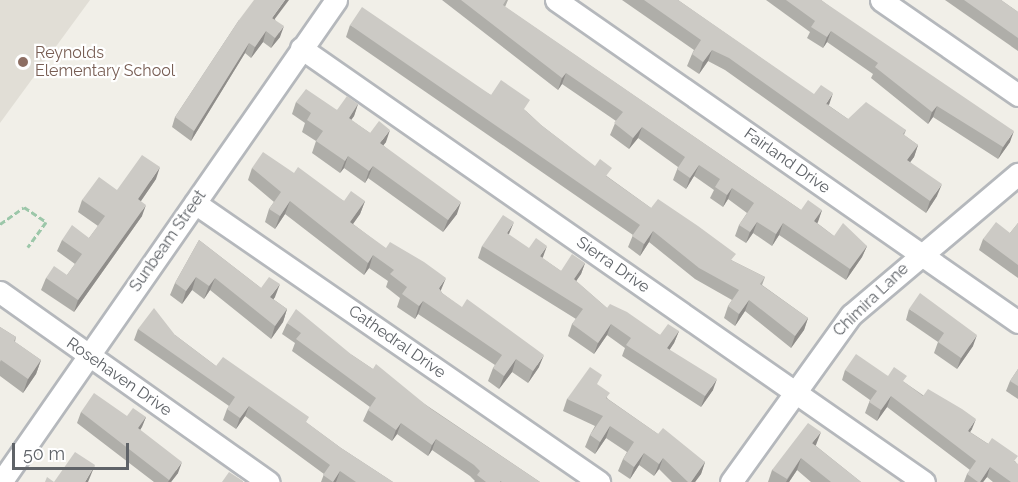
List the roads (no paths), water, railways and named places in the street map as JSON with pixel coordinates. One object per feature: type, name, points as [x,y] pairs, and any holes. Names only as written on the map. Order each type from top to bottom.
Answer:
[{"type":"street","name":"Sunbeam Street","points":[[1,482],[336,0]]},
{"type":"street","name":"Fairland Drive","points":[[556,0],[1018,322]]},
{"type":"street","points":[[881,0],[1018,95]]},
{"type":"street","name":"Sierra Drive","points":[[301,48],[924,482]]},
{"type":"street","name":"Chimira Lane","points":[[731,482],[850,315],[1018,174]]},
{"type":"street","name":"Cathedral Drive","points":[[195,203],[599,482]]},
{"type":"street","name":"Rosehaven Drive","points":[[0,292],[268,482]]},
{"type":"place","name":"Reynolds Elementary School","points":[[23,62]]}]
